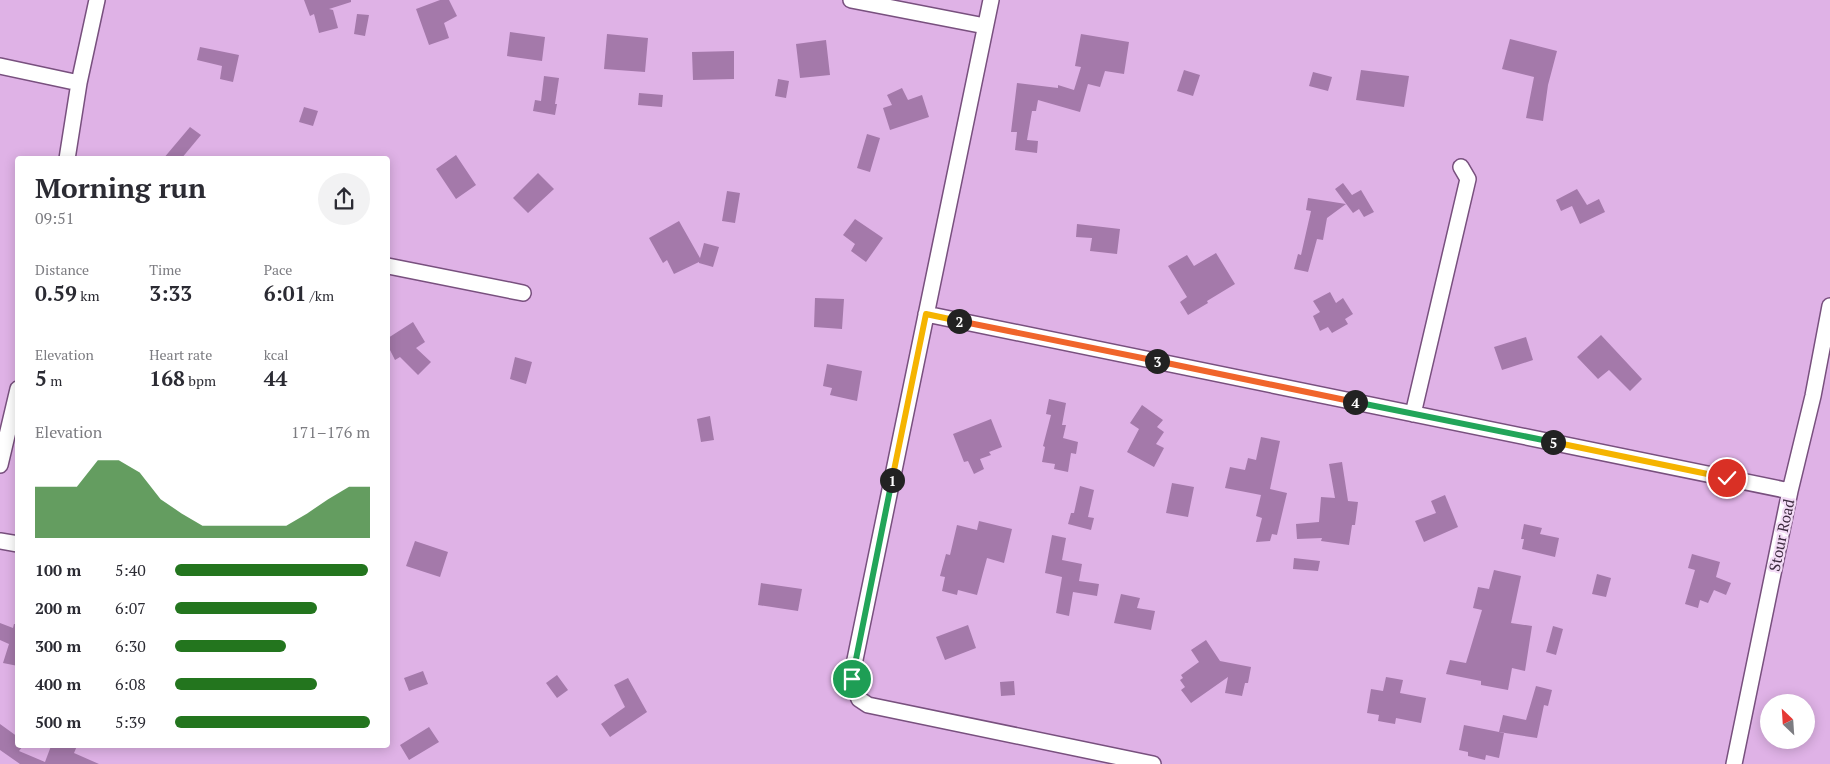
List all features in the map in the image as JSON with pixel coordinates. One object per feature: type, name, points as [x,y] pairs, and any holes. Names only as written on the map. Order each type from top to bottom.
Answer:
[{"type":"street","points":[[68,156],[79,84],[97,0]]},
{"type":"street","points":[[851,0],[986,26]]},
{"type":"street","points":[[991,0],[852,679],[858,699],[868,705],[1153,764]]},
{"type":"street","points":[[0,66],[79,84]]},
{"type":"street","points":[[1412,414],[1468,179],[1461,167]]},
{"type":"street","points":[[390,266],[523,293]]},
{"type":"street","name":"Stour Road","points":[[1734,764],[1790,491],[1813,396],[1830,306]]},
{"type":"street","points":[[926,314],[1790,491]]},
{"type":"street","points":[[0,465],[15,402]]},
{"type":"street","points":[[0,541],[15,544]]},
{"type":"building","points":[[304,0],[351,0],[351,2],[329,9],[333,10],[338,28],[319,33],[314,14],[310,16]]},
{"type":"building","points":[[440,0],[449,0],[457,16],[444,23],[449,38],[429,45],[416,9]]},
{"type":"building","points":[[357,14],[369,15],[365,36],[354,34]]},
{"type":"building","points":[[510,32],[545,37],[542,61],[507,56]]},
{"type":"building","points":[[607,34],[648,38],[645,72],[604,69]]},
{"type":"building","points":[[1081,34],[1129,42],[1124,74],[1105,71],[1100,87],[1088,84],[1080,112],[1038,100],[1036,111],[1032,111],[1027,140],[1038,141],[1037,153],[1015,150],[1017,132],[1011,132],[1017,83],[1058,88],[1058,85],[1074,90],[1081,67],[1075,66]]},
{"type":"building","points":[[1510,39],[1557,51],[1548,85],[1543,121],[1526,118],[1534,77],[1502,69]]},
{"type":"building","points":[[826,40],[830,75],[800,78],[796,44]]},
{"type":"building","points":[[200,47],[239,55],[233,82],[220,79],[222,66],[197,60]]},
{"type":"building","points":[[734,51],[734,79],[693,80],[692,52]]},
{"type":"building","points":[[1184,70],[1200,75],[1193,96],[1177,91]]},
{"type":"building","points":[[1361,70],[1409,76],[1404,107],[1356,100]]},
{"type":"building","points":[[1313,72],[1332,77],[1328,91],[1309,86]]},
{"type":"building","points":[[544,76],[559,78],[555,115],[533,111],[535,100],[541,101]]},
{"type":"building","points":[[778,79],[789,81],[786,98],[775,96]]},
{"type":"building","points":[[902,88],[908,100],[922,95],[929,117],[890,130],[883,108],[892,105],[887,95]]},
{"type":"building","points":[[639,93],[663,95],[662,107],[638,105]]},
{"type":"building","points":[[304,107],[318,111],[313,126],[299,122]]},
{"type":"building","points":[[190,127],[201,135],[184,156],[166,156]]},
{"type":"building","points":[[867,134],[880,138],[870,172],[857,168]]},
{"type":"building","points":[[456,155],[476,185],[456,199],[436,169]]},
{"type":"building","points":[[538,173],[554,189],[528,213],[513,198]]},
{"type":"building","points":[[1343,183],[1352,195],[1361,190],[1374,212],[1364,217],[1359,209],[1353,213],[1335,189]]},
{"type":"building","points":[[1577,189],[1587,205],[1599,199],[1605,212],[1580,224],[1572,206],[1561,211],[1556,200]]},
{"type":"building","points":[[727,191],[740,193],[735,223],[722,221]]},
{"type":"building","points":[[1308,198],[1346,204],[1327,218],[1323,240],[1317,239],[1308,272],[1294,269],[1298,254],[1301,255],[1311,211],[1306,210]]},
{"type":"building","points":[[855,219],[883,238],[866,262],[851,251],[855,244],[843,235]]},
{"type":"building","points":[[679,221],[700,258],[704,243],[719,247],[713,267],[699,262],[674,274],[667,260],[663,263],[649,238]]},
{"type":"building","points":[[1077,224],[1120,229],[1117,254],[1090,251],[1092,238],[1076,237]]},
{"type":"building","points":[[1216,253],[1235,284],[1188,315],[1180,302],[1187,297],[1168,266],[1187,255],[1194,266]]},
{"type":"building","points":[[1330,292],[1336,303],[1343,298],[1353,314],[1345,319],[1348,324],[1332,333],[1328,327],[1320,331],[1313,316],[1320,312],[1313,301]]},
{"type":"building","points":[[815,298],[844,299],[842,329],[814,327]]},
{"type":"building","points":[[413,322],[425,342],[416,348],[431,362],[418,375],[400,357],[395,360],[390,350],[390,337]]},
{"type":"building","points":[[1601,335],[1642,379],[1630,391],[1609,370],[1598,379],[1577,357]]},
{"type":"building","points":[[1526,337],[1533,360],[1502,370],[1494,347]]},
{"type":"building","points":[[515,357],[532,362],[526,384],[510,379]]},
{"type":"building","points":[[827,364],[862,371],[857,401],[830,395],[832,388],[823,386]]},
{"type":"building","points":[[1049,399],[1066,403],[1062,425],[1066,425],[1063,438],[1078,442],[1076,454],[1071,453],[1068,472],[1054,469],[1055,464],[1042,462],[1045,447],[1043,446],[1051,415],[1046,414]]},
{"type":"building","points":[[1142,405],[1163,420],[1157,427],[1164,432],[1156,444],[1164,448],[1154,467],[1127,452],[1139,429],[1130,423]]},
{"type":"building","points":[[710,416],[714,440],[701,442],[697,419]]},
{"type":"building","points":[[991,419],[1002,447],[989,452],[991,455],[980,459],[984,469],[974,474],[968,461],[964,462],[953,434]]},
{"type":"building","points":[[1261,437],[1280,441],[1270,489],[1287,493],[1277,535],[1272,534],[1270,541],[1256,542],[1262,518],[1256,516],[1261,495],[1225,488],[1230,467],[1245,470],[1248,458],[1256,460]]},
{"type":"building","points":[[1342,462],[1348,501],[1358,502],[1355,525],[1352,525],[1349,545],[1321,541],[1322,538],[1297,539],[1296,524],[1319,522],[1321,497],[1335,498],[1329,464]]},
{"type":"building","points":[[1172,483],[1194,487],[1188,517],[1166,513]]},
{"type":"building","points":[[1080,486],[1094,490],[1088,517],[1094,518],[1091,530],[1068,524],[1071,513],[1074,513]]},
{"type":"building","points":[[1445,495],[1458,527],[1424,542],[1415,521],[1436,513],[1431,501]]},
{"type":"building","points":[[979,521],[1012,529],[1004,563],[987,558],[977,595],[958,590],[957,595],[942,591],[945,577],[940,576],[946,554],[950,555],[957,525],[977,530]]},
{"type":"building","points":[[1524,524],[1542,528],[1540,534],[1559,538],[1555,557],[1522,549],[1524,539],[1521,539]]},
{"type":"building","points":[[1052,535],[1066,538],[1062,560],[1082,564],[1079,581],[1099,584],[1097,596],[1073,592],[1069,616],[1056,613],[1062,577],[1045,573]]},
{"type":"building","points":[[415,541],[448,552],[440,577],[406,566]]},
{"type":"building","points":[[1692,554],[1720,562],[1716,577],[1731,583],[1726,595],[1714,590],[1708,603],[1700,600],[1698,608],[1685,604],[1695,570],[1688,568]]},
{"type":"building","points":[[1294,558],[1320,561],[1318,571],[1293,569]]},
{"type":"building","points":[[1494,570],[1521,576],[1511,623],[1532,626],[1525,671],[1512,668],[1508,690],[1481,685],[1481,681],[1446,674],[1450,660],[1466,663],[1482,610],[1473,608],[1478,587],[1489,589]]},
{"type":"building","points":[[1597,574],[1611,578],[1606,597],[1592,594]]},
{"type":"building","points":[[761,583],[802,589],[798,611],[758,605]]},
{"type":"building","points":[[1121,594],[1140,598],[1137,608],[1155,611],[1151,630],[1114,623]]},
{"type":"building","points":[[0,623],[13,628],[15,624],[15,665],[3,663],[9,644],[0,640]]},
{"type":"building","points":[[968,625],[976,648],[945,660],[936,637]]},
{"type":"building","points":[[1553,626],[1563,629],[1556,655],[1546,652]]},
{"type":"building","points":[[1206,640],[1220,661],[1251,667],[1248,683],[1245,683],[1242,696],[1225,693],[1228,677],[1191,703],[1181,690],[1185,687],[1180,680],[1183,678],[1181,675],[1199,662],[1191,650]]},
{"type":"building","points":[[423,671],[428,684],[409,691],[404,678]]},
{"type":"building","points":[[557,675],[568,690],[557,698],[546,683]]},
{"type":"building","points":[[1386,677],[1403,680],[1400,693],[1426,698],[1421,723],[1396,718],[1395,724],[1378,721],[1379,715],[1367,713],[1371,689],[1383,691]]},
{"type":"building","points":[[628,678],[647,712],[610,737],[601,724],[625,707],[614,685]]},
{"type":"building","points":[[1014,681],[1015,695],[1001,696],[1000,682]]},
{"type":"building","points":[[1536,686],[1552,690],[1548,706],[1544,705],[1537,738],[1499,732],[1503,715],[1526,720]]},
{"type":"building","points":[[0,724],[15,735],[15,748],[21,748],[19,751],[45,762],[50,748],[76,748],[74,753],[99,764],[20,764],[0,750]]},
{"type":"building","points":[[1464,725],[1504,733],[1499,758],[1486,755],[1485,760],[1468,756],[1468,752],[1459,750]]},
{"type":"building","points":[[429,727],[439,742],[409,760],[400,745]]},
{"type":"route","points":[[852,679],[926,314],[1727,478]]}]
